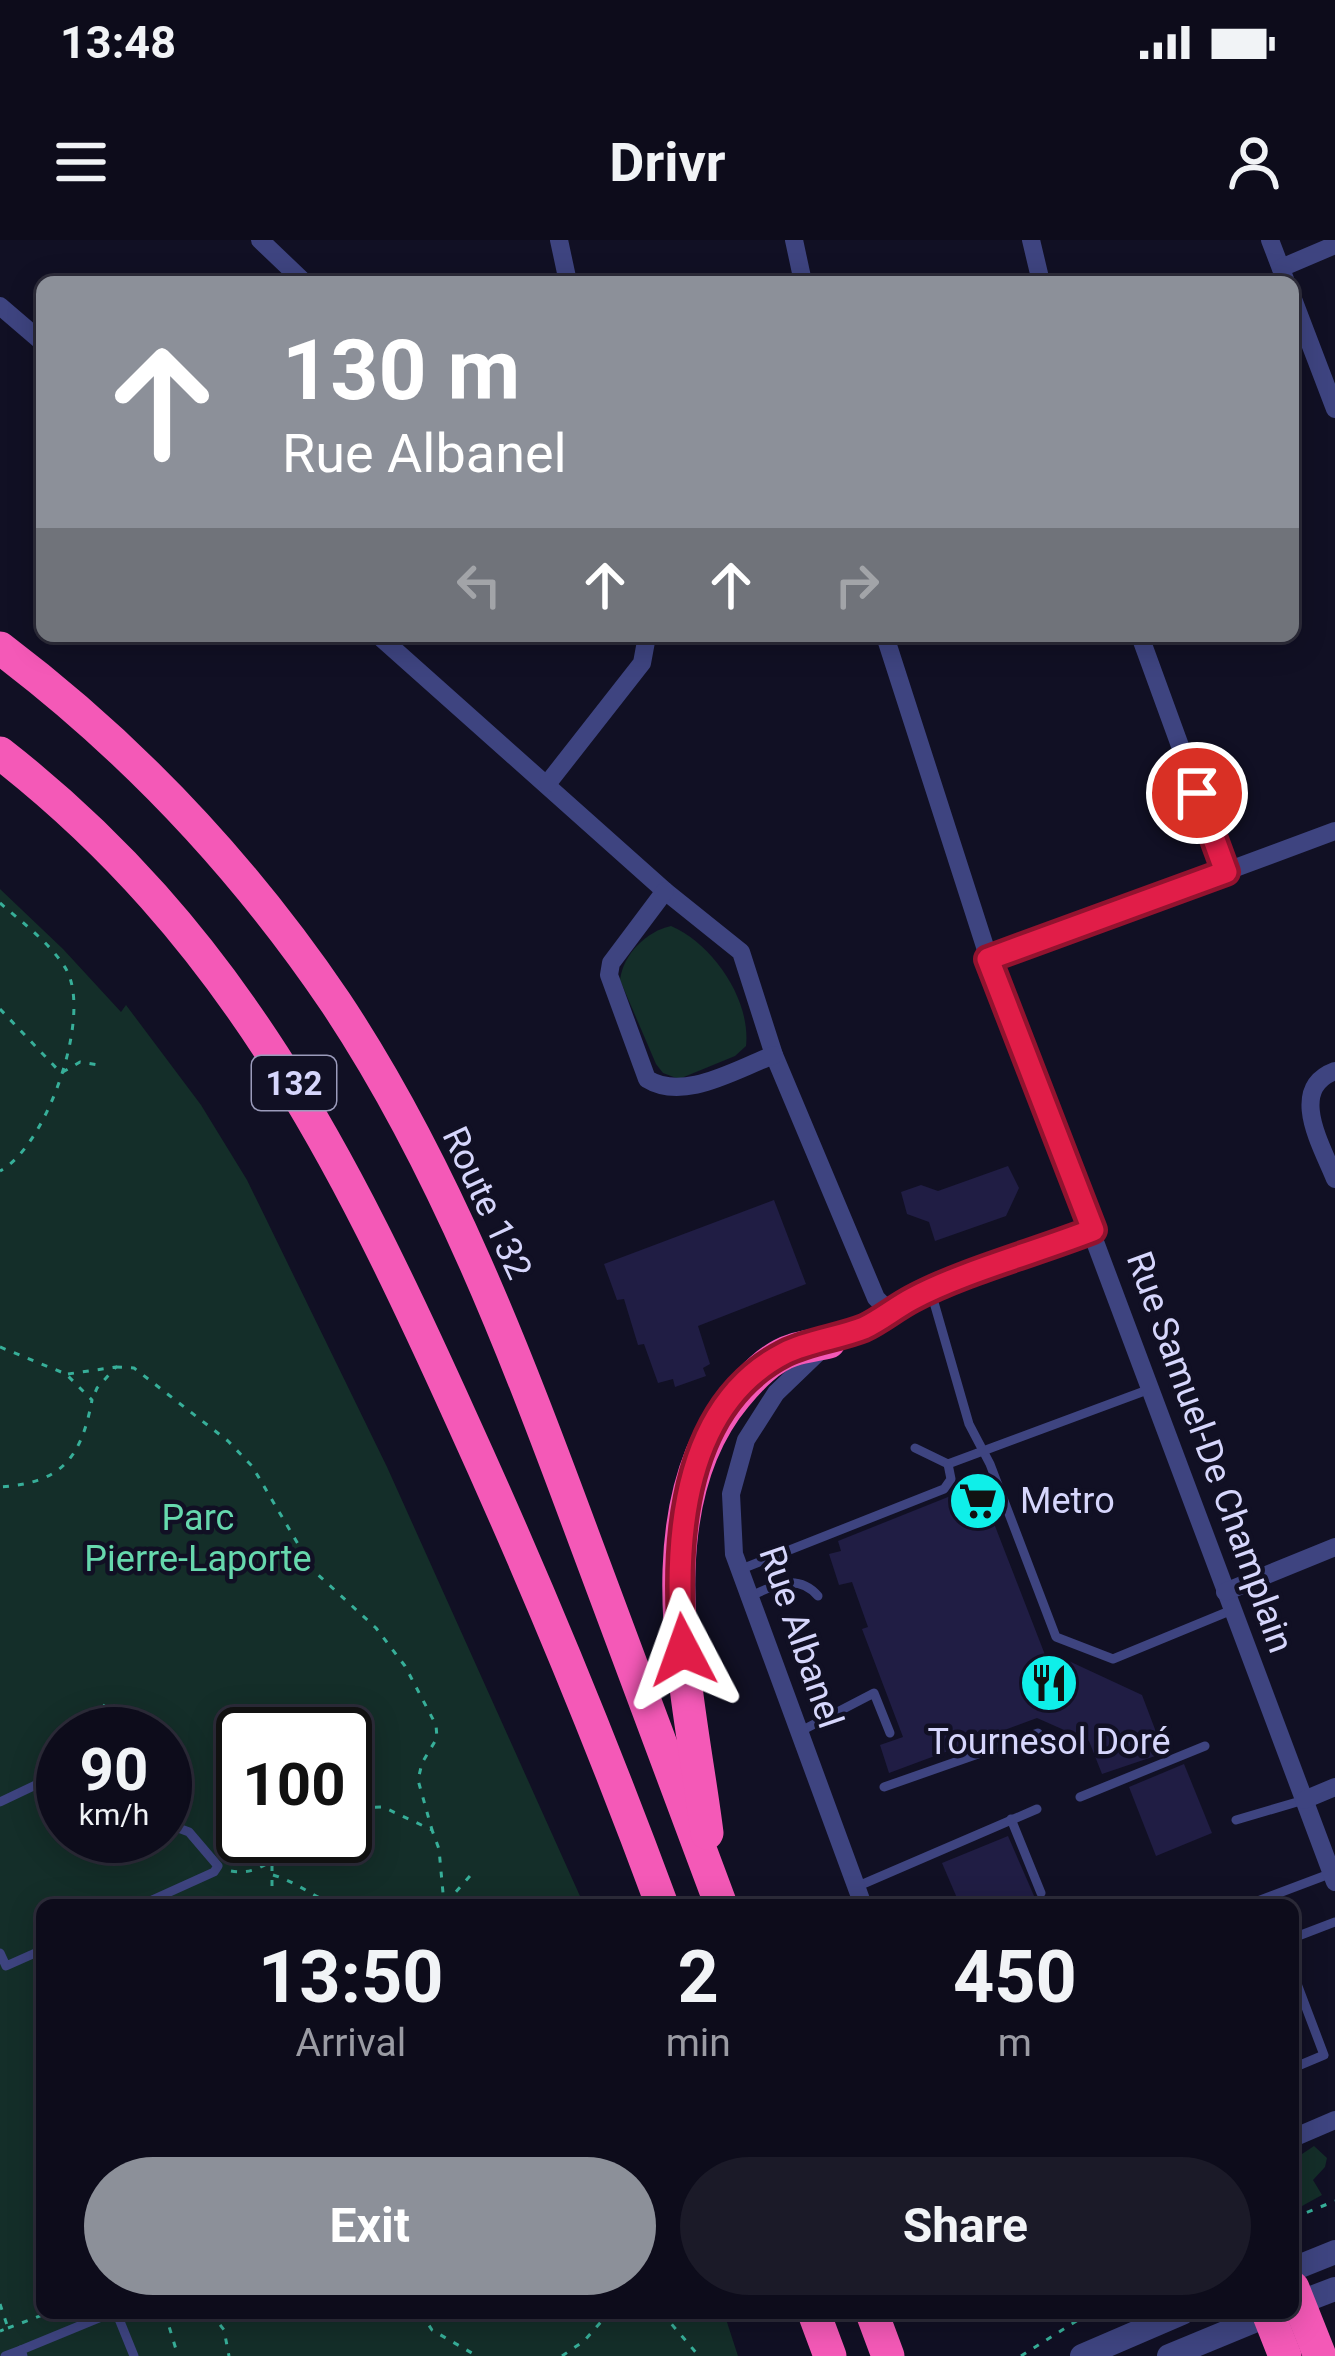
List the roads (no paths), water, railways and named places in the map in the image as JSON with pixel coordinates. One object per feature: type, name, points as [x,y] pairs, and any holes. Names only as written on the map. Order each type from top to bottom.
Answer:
[{"type":"highway","name":"Route 132","points":[[0,648],[105,734],[212,843],[307,962],[382,1079],[449,1206],[526,1386],[718,1896]]},
{"type":"highway","name":"132","points":[[0,754],[99,840],[190,938],[255,1024],[320,1128],[398,1282],[514,1535],[604,1748],[660,1899]]},
{"type":"highway","points":[[718,1896],[681,1628],[680,1555],[686,1502],[705,1443],[748,1382],[790,1350],[829,1342]]},
{"type":"highway","points":[[816,2319],[830,2356]]},
{"type":"highway","points":[[874,2319],[888,2356]]},
{"type":"highway","points":[[1283,2319],[1285,2356]]},
{"type":"highway","points":[[1292,2319],[1320,2356]]},
{"type":"street","points":[[260,240],[298,276]]},
{"type":"street","points":[[559,240],[567,276]]},
{"type":"street","points":[[794,240],[802,276]]},
{"type":"street","points":[[1031,240],[1040,276]]},
{"type":"street","points":[[1270,240],[1284,275],[1335,245]]},
{"type":"street","points":[[0,306],[36,337]]},
{"type":"street","points":[[1299,315],[1335,409]]},
{"type":"street","points":[[386,642],[665,891],[741,952],[774,1055],[867,1279],[876,1298],[891,1313]]},
{"type":"street","points":[[548,783],[642,663],[646,642]]},
{"type":"street","name":"Rue Samuel-De Champlain","points":[[887,642],[988,959],[1333,1878]]},
{"type":"street","points":[[1142,642],[1226,872]]},
{"type":"street","points":[[988,959],[1335,831]]},
{"type":"street","points":[[665,891],[611,963],[609,976],[647,1078],[661,1088],[682,1089],[774,1055]]},
{"type":"street","points":[[1335,1071],[1322,1076],[1311,1091],[1309,1112],[1335,1179]]},
{"type":"street","name":"Rue Albanel","points":[[860,1896],[739,1570],[730,1510],[742,1450],[776,1393],[829,1342],[931,1292],[1093,1230]]},
{"type":"street","points":[[1228,1601],[1335,1547]]},
{"type":"street","points":[[1304,1800],[1335,1787]]},
{"type":"street","points":[[1299,2135],[1335,2120]]},
{"type":"street","points":[[1299,2267],[1335,2252]]},
{"type":"street","points":[[1299,2301],[1335,2289]]},
{"type":"street","points":[[1082,2356],[1168,2319]]},
{"type":"street","points":[[1168,2356],[1252,2319]]},
{"type":"lane","points":[[931,1292],[963,1407],[1056,1637],[1113,1659],[1228,1601]]},
{"type":"lane","points":[[949,1464],[1150,1389]]},
{"type":"lane","points":[[915,1448],[949,1464]]},
{"type":"lane","points":[[739,1570],[944,1490],[951,1479],[949,1464]]},
{"type":"lane","points":[[749,1597],[782,1581],[810,1587],[818,1596]]},
{"type":"lane","points":[[799,1732],[874,1693],[890,1733]]},
{"type":"lane","points":[[884,1787],[1039,1733]]},
{"type":"lane","points":[[1080,1797],[1205,1746]]},
{"type":"lane","points":[[0,1802],[36,1785]]},
{"type":"lane","points":[[1236,1820],[1304,1800]]},
{"type":"lane","points":[[860,1896],[1036,1809]]},
{"type":"lane","points":[[1010,1819],[1041,1893]]},
{"type":"lane","points":[[154,1899],[218,1866],[192,1837]]},
{"type":"lane","points":[[1266,1899],[1333,1878]]},
{"type":"lane","points":[[1299,1936],[1335,1922]]},
{"type":"lane","points":[[0,1953],[6,1966],[36,1953]]},
{"type":"lane","points":[[1299,1986],[1330,2053],[1299,2066]]},
{"type":"lane","points":[[5,2356],[22,2353],[95,2319]]},
{"type":"lane","points":[[123,2319],[134,2356]]},
{"type":"place","name":"Metro","points":[[978,1501]]},
{"type":"place","name":"Tournesol Doré","points":[[1049,1683]]},
{"type":"park label","name":"Parc Pierre-Laporte","points":[[198,1538]]}]
